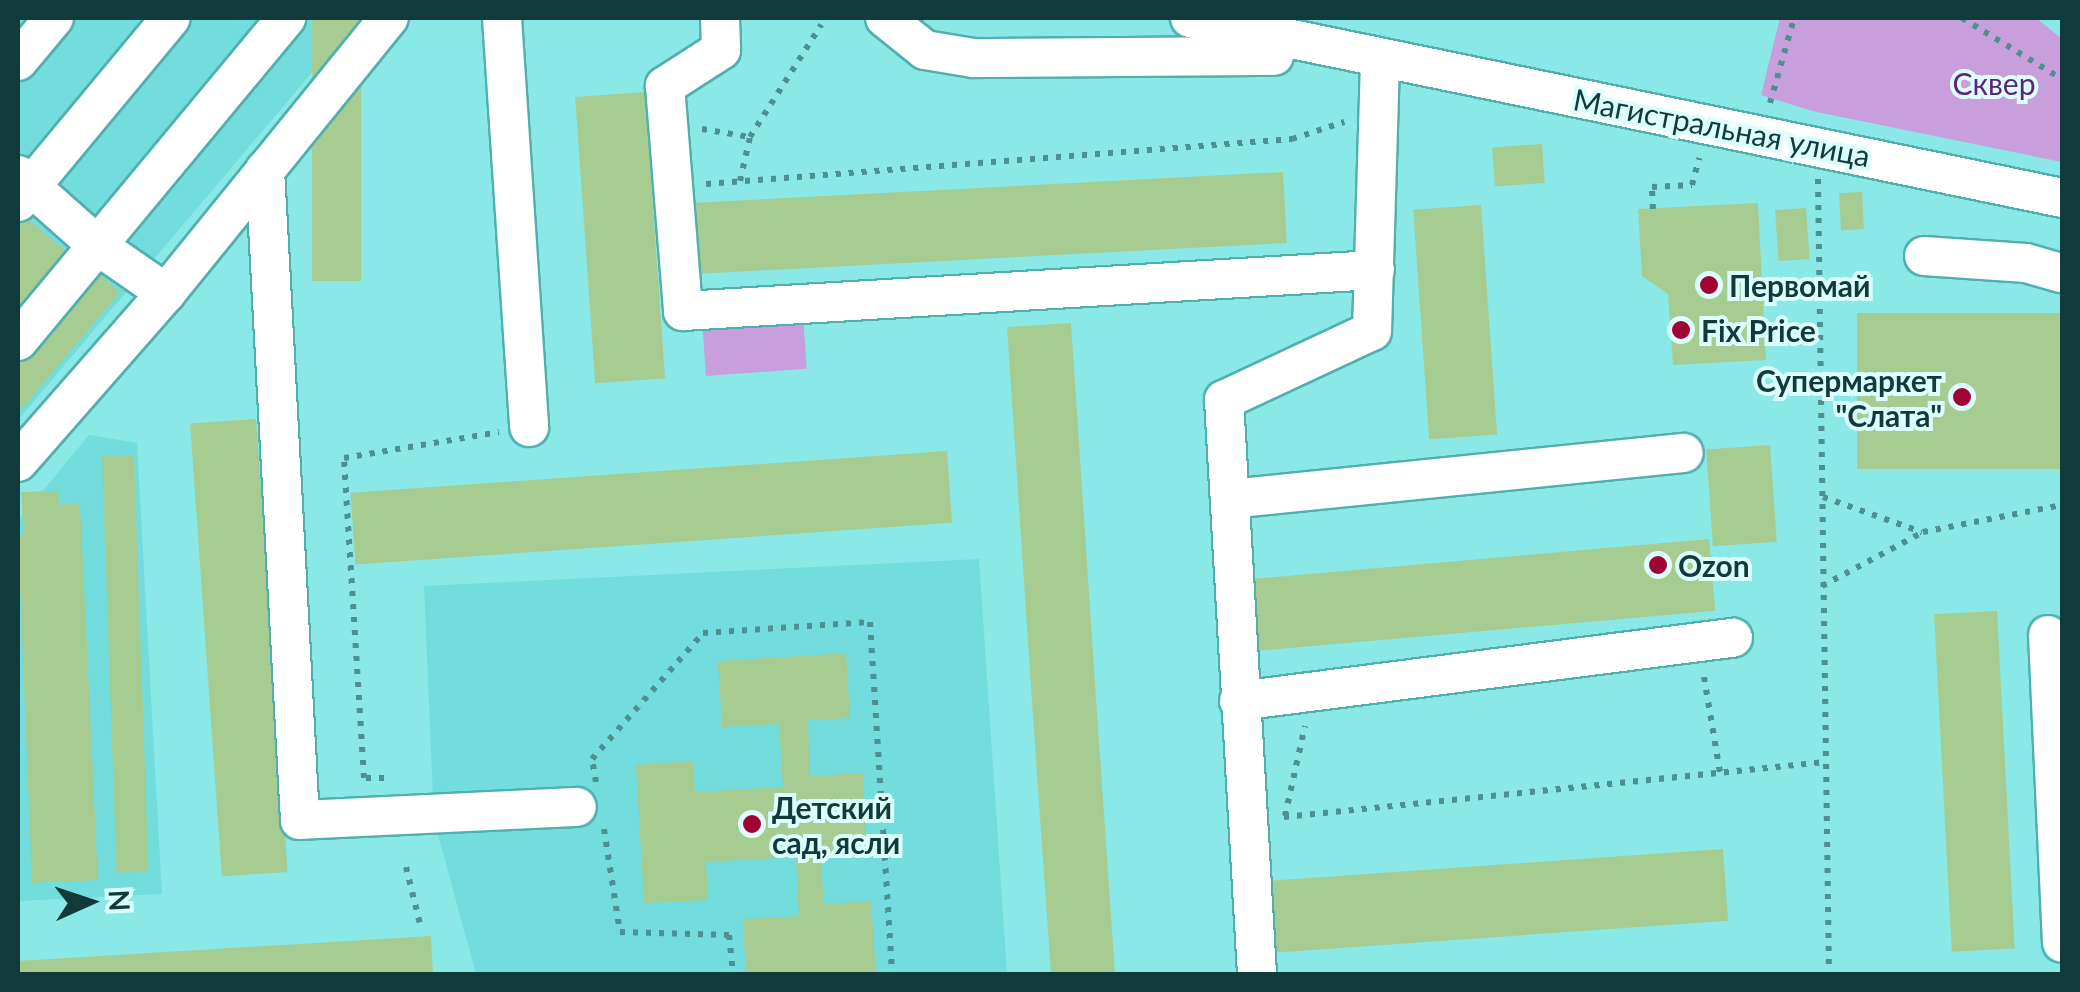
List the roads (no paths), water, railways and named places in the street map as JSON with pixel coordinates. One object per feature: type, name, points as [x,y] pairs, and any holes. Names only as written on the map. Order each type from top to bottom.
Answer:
[{"type":"street","points":[[18,61],[54,18]]},
{"type":"street","points":[[166,293],[22,188],[171,18]]},
{"type":"street","points":[[18,341],[286,18]]},
{"type":"street","points":[[18,462],[166,293],[389,18]]},
{"type":"street","points":[[502,18],[521,429]]},
{"type":"street","points":[[720,18],[721,50],[666,86],[683,311],[1376,270]]},
{"type":"street","name":"Магистральная улица","points":[[885,18],[925,50],[972,58],[1214,29],[2062,198]]},
{"type":"street","points":[[1257,974],[1238,701],[1224,400],[1372,331],[1380,62]]},
{"type":"street","points":[[265,170],[300,820],[592,807]]},
{"type":"street","points":[[1924,256],[2026,263],[2062,274]]},
{"type":"street","points":[[1230,499],[1684,453]]},
{"type":"street","points":[[2048,635],[2062,943]]},
{"type":"street","points":[[1238,701],[1733,638]]},
{"type":"place","name":"Первомай","points":[[1709,285]]},
{"type":"place","name":"Fix Price","points":[[1681,330]]},
{"type":"place","name":"Супермаркет \"Слата\"","points":[[1962,397]]},
{"type":"place","name":"Ozon","points":[[1658,565]]},
{"type":"place","name":"Детский сад, ясли","points":[[752,824]]},
{"type":"park label","name":"Сквер","points":[[1994,83]]}]
